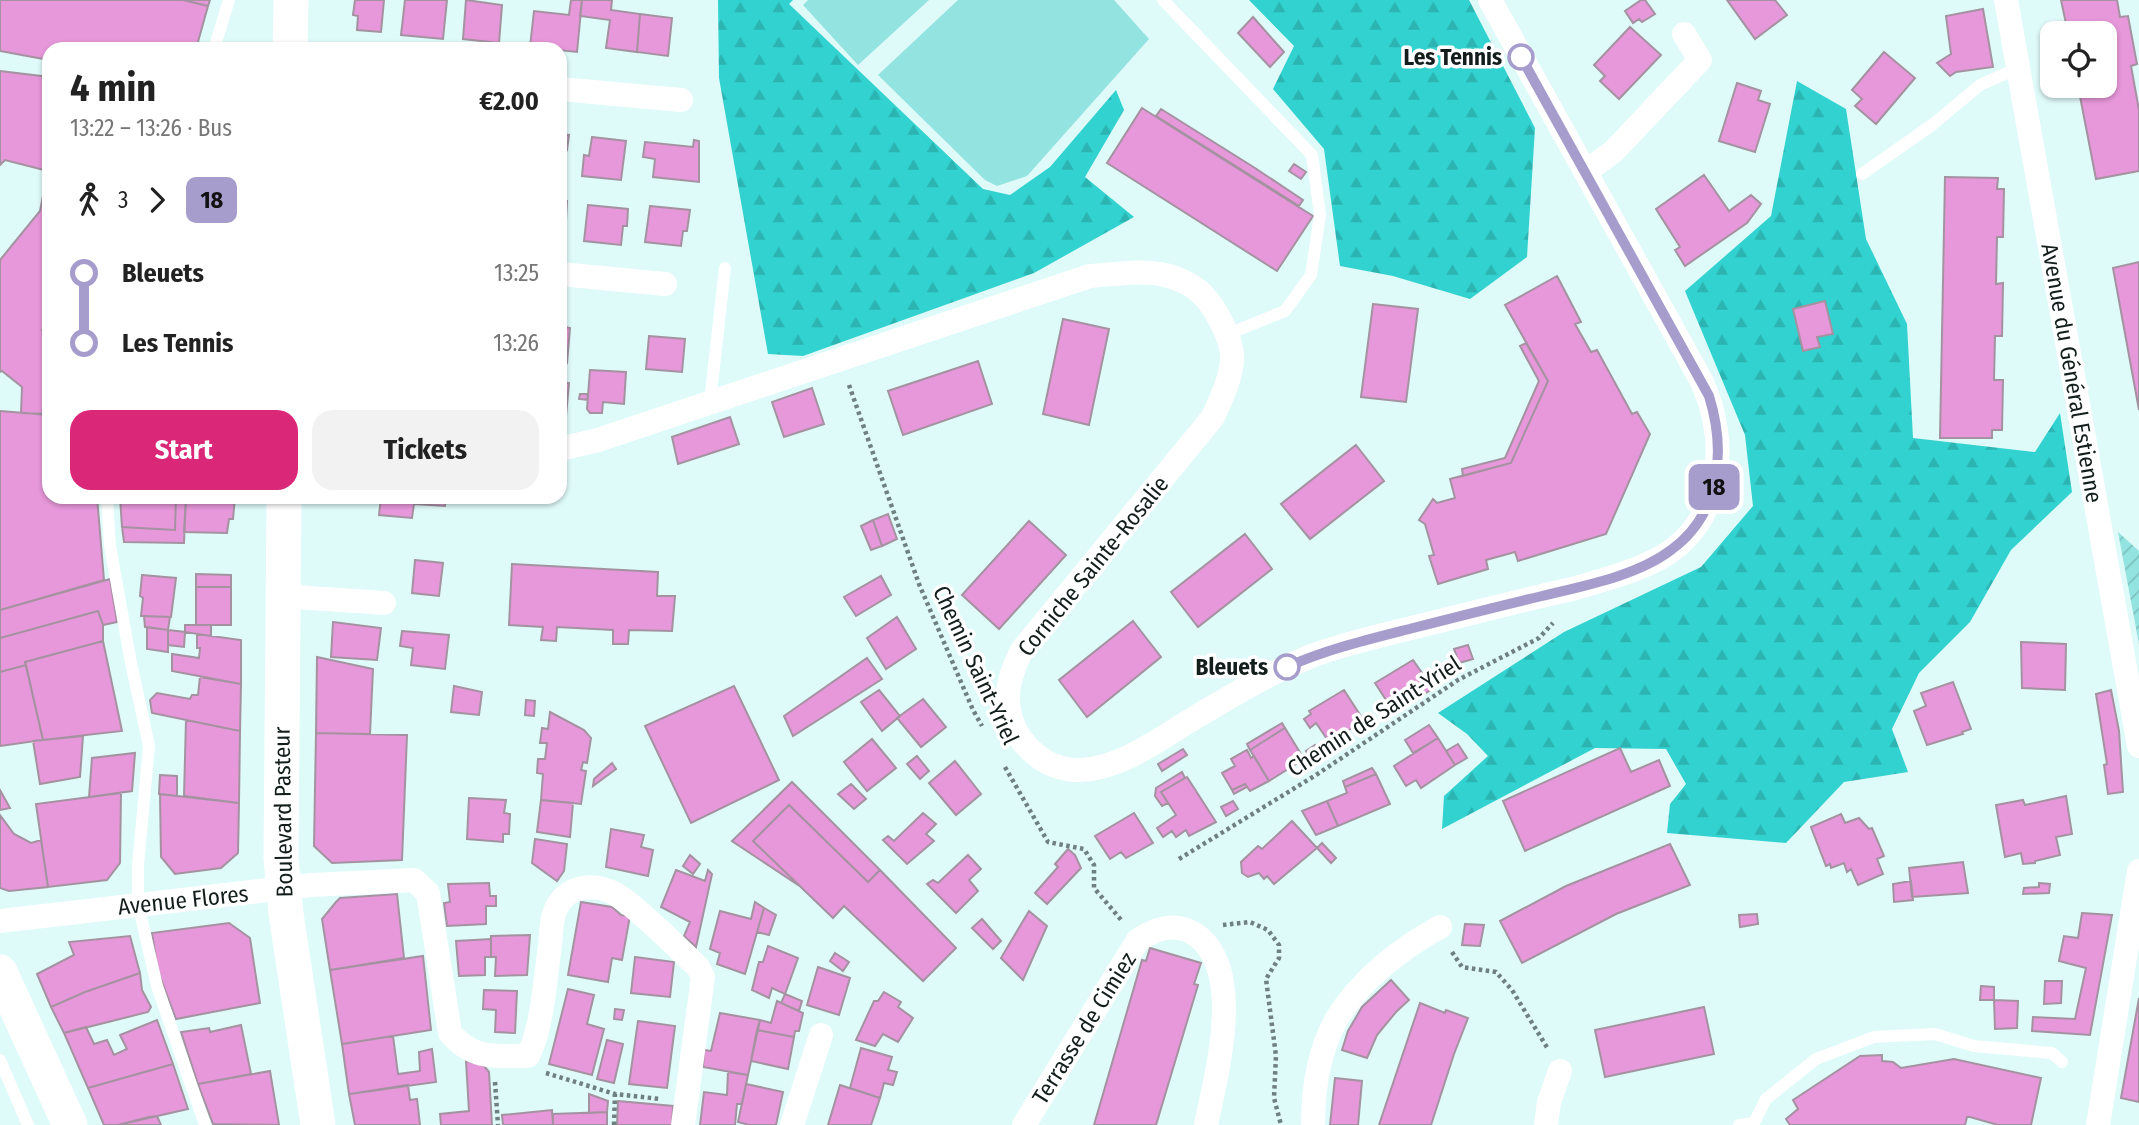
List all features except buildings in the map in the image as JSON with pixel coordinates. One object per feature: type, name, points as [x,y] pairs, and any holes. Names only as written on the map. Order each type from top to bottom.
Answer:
[{"type":"street","points":[[290,42],[292,0]]},
{"type":"street","name":"Corniche Sainte-Rosalie","points":[[567,447],[598,440],[1090,276],[1128,272],[1164,275],[1186,282],[1203,295],[1228,334],[1233,359],[1227,386],[1213,417],[1022,650],[1015,662],[1008,691],[1010,715],[1016,731],[1034,754],[1047,762],[1069,769],[1101,766],[1138,752],[1246,688],[1310,657],[1348,644],[1572,589],[1658,559],[1687,536],[1706,509],[1714,486],[1719,462],[1719,439],[1709,396],[1490,0]]},
{"type":"street","name":"Avenue du Général Estienne","points":[[2006,0],[2139,746]]},
{"type":"street","points":[[1586,171],[1613,152],[1700,60],[1685,34]]},
{"type":"street","points":[[567,90],[681,100]]},
{"type":"street","points":[[567,275],[665,284]]},
{"type":"street","name":"Boulevard Pasteur","points":[[284,504],[281,858],[283,888],[318,1125]]},
{"type":"street","points":[[282,596],[384,603]]},
{"type":"street","points":[[2098,1125],[2139,871]]},
{"type":"street","name":"Avenue Flores","points":[[0,921],[283,888],[414,880],[428,893],[450,1033],[463,1048],[493,1056],[528,1056]]},
{"type":"street","points":[[528,1056],[534,1045],[554,914],[562,899],[578,887],[597,887],[622,897],[698,967],[703,977],[685,1114]]},
{"type":"street","name":"Terrasse de Cimiez","points":[[1024,1125],[1138,940],[1153,930],[1171,927],[1189,931],[1199,937]]},
{"type":"street","points":[[1313,1125],[1315,1082],[1336,1020],[1383,966],[1418,939],[1440,927]]},
{"type":"street","points":[[1199,937],[1212,950],[1219,966],[1224,1003],[1222,1048],[1206,1125]]},
{"type":"street","points":[[0,972],[70,1125]]},
{"type":"street","points":[[792,1125],[821,1035]]},
{"type":"street","points":[[1546,1125],[1549,1102],[1560,1072]]},
{"type":"lane","points":[[216,42],[229,0]]},
{"type":"lane","points":[[1163,0],[1312,155],[1320,215],[1311,275],[1285,311],[1228,334]]},
{"type":"lane","points":[[1862,174],[1932,125],[1980,85],[2018,68]]},
{"type":"lane","points":[[710,402],[725,268]]},
{"type":"lane","points":[[107,504],[110,546],[149,747],[138,865],[138,904],[156,986],[205,1125]]},
{"type":"lane","points":[[1739,1125],[1754,1123],[1766,1099],[1816,1059],[1874,1037],[1935,1034],[1974,1046],[2052,1053],[2062,1062]]},
{"type":"lane","points":[[0,1060],[28,1125]]},
{"type":"path","name":"Chemin Saint-Yriel","points":[[839,358],[919,584],[973,710],[985,731]]},
{"type":"path","name":"Chemin de Saint-Yriel","points":[[1179,859],[1356,750],[1458,680],[1539,638],[1560,614],[1572,589]]},
{"type":"path","name":"Chemin Saint-Yriel","points":[[1003,762],[1048,842],[1084,849],[1094,864],[1094,888],[1138,940]]},
{"type":"path","points":[[1199,937],[1213,928],[1250,922],[1268,930],[1279,945],[1279,958],[1266,979],[1276,1056],[1274,1098],[1280,1125]]},
{"type":"path","points":[[1440,927],[1446,943],[1462,967],[1496,972],[1512,990],[1555,1059],[1560,1072]]},
{"type":"path","points":[[493,1056],[498,1125]]},
{"type":"path","points":[[528,1056],[545,1073],[685,1114]]},
{"type":"path","points":[[614,1125],[615,1094]]},
{"type":"green space","points":[[718,0],[793,0],[789,4],[983,189],[1010,195],[1050,167],[1116,90],[1124,110],[1085,177],[1134,217],[1034,273],[803,356],[768,354],[719,78]]},
{"type":"green space","points":[[1249,0],[1469,0],[1535,128],[1527,257],[1470,299],[1393,276],[1340,266],[1324,149],[1273,89],[1294,46]]},
{"type":"green space","points":[[1797,81],[1846,109],[1866,239],[1907,324],[1913,438],[2035,452],[2060,413],[2072,492],[2011,550],[1970,622],[1919,673],[1892,729],[1908,772],[1844,782],[1786,843],[1667,833],[1670,804],[1686,784],[1666,749],[1595,748],[1442,829],[1444,796],[1488,756],[1467,734],[1438,713],[1564,632],[1701,567],[1753,506],[1745,435],[1685,291],[1771,216]]},
{"type":"shaded area","points":[[808,0],[929,0],[858,65],[803,5]]},
{"type":"shaded area","points":[[958,0],[1114,0],[1149,39],[1027,176],[997,186],[985,180],[878,75]]},
{"type":"shaded area","points":[[2118,532],[2139,551],[2139,644]]},
{"type":"bus line","name":"18","points":[[1287,667],[1336,647],[1572,589],[1608,579],[1658,559],[1687,536],[1706,509],[1712,495],[1717,478],[1719,439],[1709,396],[1521,57]]},
{"type":"place","name":"Les Tennis","points":[[1521,57]]},
{"type":"place","name":"Bleuets","points":[[1287,667]]}]
